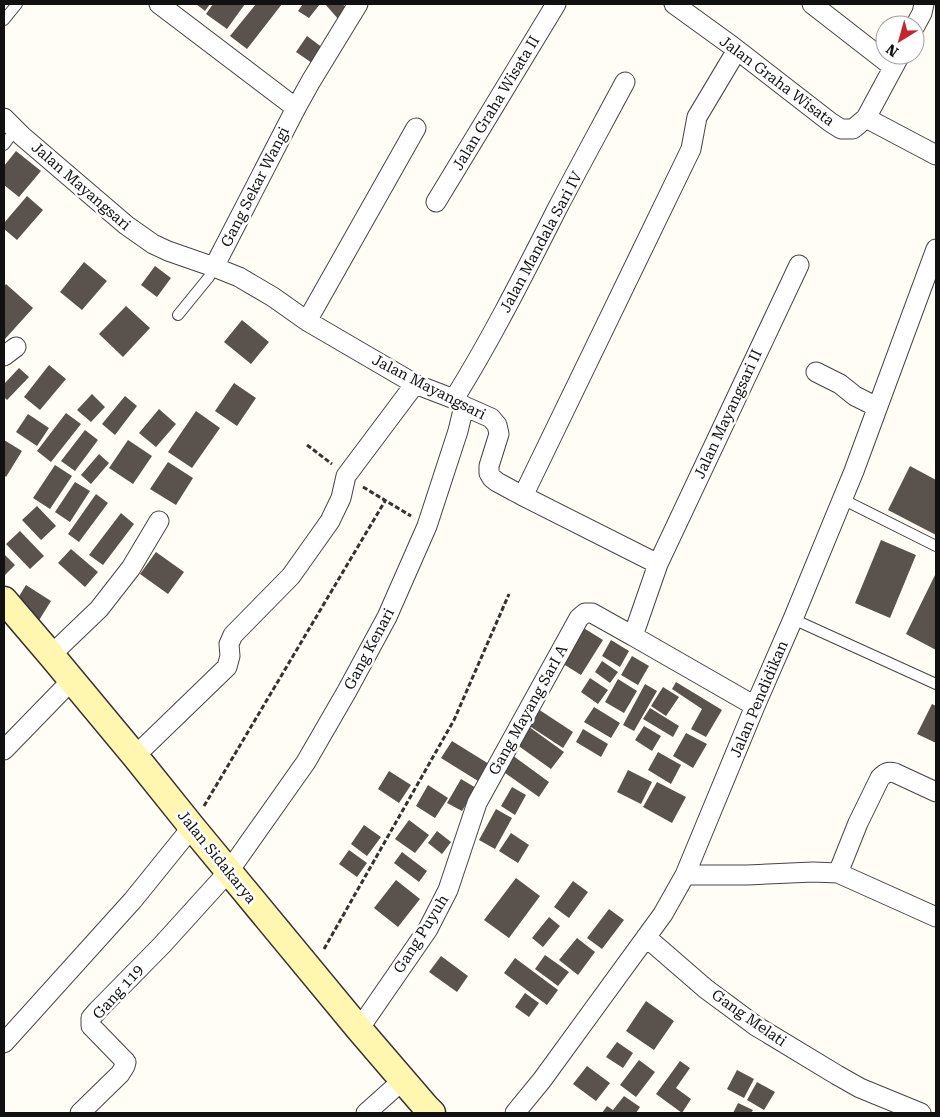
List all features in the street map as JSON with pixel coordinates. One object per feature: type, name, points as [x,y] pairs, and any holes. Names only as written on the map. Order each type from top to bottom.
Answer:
[{"type":"street","points":[[159,4],[296,108]]},
{"type":"street","name":"Jalan Graha Wisata II","points":[[436,202],[556,4]]},
{"type":"street","name":"Jalan Graha Wisata","points":[[674,4],[841,129],[853,129],[866,118]]},
{"type":"street","points":[[812,4],[875,47]]},
{"type":"street","name":"Gang Sekar Wangi","points":[[214,267],[296,108],[354,5]]},
{"type":"street","points":[[523,496],[692,148],[697,117],[737,50]]},
{"type":"street","points":[[894,65],[866,118],[936,155]]},
{"type":"street","name":"Jalan Mandala Sari IV","points":[[459,402],[478,360],[625,82]]},
{"type":"street","name":"Jalan Mayangsari","points":[[10,124],[126,225],[153,244],[239,277],[307,320],[416,384],[491,418],[497,425],[499,434],[489,466],[489,473],[492,478],[523,496],[658,564]]},
{"type":"street","points":[[307,320],[416,128]]},
{"type":"street","name":"Jalan Pendidikan","points":[[515,1113],[542,1080],[663,914],[685,875],[854,471],[936,248]]},
{"type":"street","name":"Jalan Mayangsari II","points":[[658,564],[799,265]]},
{"type":"street","points":[[816,372],[840,384],[877,407]]},
{"type":"street","points":[[135,756],[227,667],[230,656],[229,644],[233,635],[291,576],[330,521],[341,498],[346,476],[416,384]]},
{"type":"street","name":"Gang Kenari","points":[[229,870],[306,762],[348,691],[387,617],[427,526],[458,431],[459,402]]},
{"type":"street","points":[[51,655],[99,609],[131,568],[159,521]]},
{"type":"street","points":[[658,564],[633,636],[755,706]]},
{"type":"street","name":"Jalan Sidakarya","points":[[4,600],[135,756],[198,817],[229,870],[311,972],[432,1113]]},
{"type":"street","name":"Gang Mayang SarI A","points":[[477,803],[579,618],[584,613],[592,613],[633,636]]},
{"type":"street","points":[[4,750],[72,680]]},
{"type":"street","points":[[838,873],[858,823],[880,778],[884,774],[895,773],[936,792]]},
{"type":"street","name":"Gang Puyuh","points":[[359,1029],[428,929],[448,890],[477,803]]},
{"type":"street","points":[[4,1043],[133,900],[198,817]]},
{"type":"street","name":"Gang 119","points":[[80,1113],[120,1074],[126,1062],[91,1026],[91,1018],[162,945],[229,870]]},
{"type":"street","points":[[685,875],[838,873],[936,917]]},
{"type":"street","name":"Gang Melati","points":[[646,937],[706,989],[756,1026],[860,1088],[921,1113]]},
{"type":"street","points":[[366,1113],[403,1080]]},
{"type":"lane","points":[[4,20],[17,4]]},
{"type":"lane","points":[[4,145],[10,124]]},
{"type":"lane","points":[[178,315],[214,267]]},
{"type":"lane","points":[[842,499],[936,546]]},
{"type":"lane","points":[[793,619],[936,684]]},
{"type":"path","points":[[307,445],[346,476],[427,526]]},
{"type":"path","points":[[198,817],[385,501]]},
{"type":"path","points":[[311,972],[454,720],[508,594]]},
{"type":"building","points":[[196,4],[210,4],[205,11]]},
{"type":"building","points":[[213,4],[245,4],[227,29],[206,14]]},
{"type":"building","points":[[256,4],[282,4],[247,49],[230,36]]},
{"type":"building","points":[[303,4],[320,4],[309,18],[298,11]]},
{"type":"building","points":[[325,4],[342,4],[349,9],[339,20]]},
{"type":"building","points":[[307,36],[323,48],[312,63],[296,52]]},
{"type":"building","points":[[16,151],[41,171],[19,197],[4,185],[4,166]]},
{"type":"building","points":[[27,196],[43,210],[17,240],[4,229],[4,223]]},
{"type":"building","points":[[84,262],[107,281],[82,310],[60,292]]},
{"type":"building","points":[[155,266],[171,278],[157,297],[141,285]]},
{"type":"building","points":[[6,284],[33,308],[5,339],[4,287]]},
{"type":"building","points":[[126,306],[150,328],[123,357],[99,334]]},
{"type":"building","points":[[242,320],[269,342],[251,364],[224,342]]},
{"type":"building","points":[[49,365],[66,379],[40,410],[24,397]]},
{"type":"building","points":[[19,368],[29,377],[7,400],[4,397],[4,384]]},
{"type":"building","points":[[234,383],[256,398],[237,426],[215,411]]},
{"type":"building","points":[[92,394],[105,407],[91,422],[77,410]]},
{"type":"building","points":[[125,396],[137,406],[115,435],[102,424]]},
{"type":"building","points":[[159,409],[176,424],[156,447],[139,433]]},
{"type":"building","points":[[196,411],[220,428],[192,468],[168,452]]},
{"type":"building","points":[[66,413],[81,424],[51,462],[37,451]]},
{"type":"building","points":[[28,414],[49,428],[37,446],[16,432]]},
{"type":"building","points":[[85,430],[98,440],[75,471],[61,461]]},
{"type":"building","points":[[4,440],[22,451],[6,477],[4,475]]},
{"type":"building","points":[[128,440],[152,456],[133,484],[109,468]]},
{"type":"building","points":[[99,454],[109,463],[91,484],[81,475]]},
{"type":"building","points":[[168,462],[193,478],[176,505],[150,489]]},
{"type":"building","points":[[55,465],[72,476],[50,509],[33,498]]},
{"type":"building","points":[[910,466],[936,480],[936,535],[888,510]]},
{"type":"building","points":[[75,482],[90,491],[70,522],[55,512]]},
{"type":"building","points":[[96,494],[108,503],[79,542],[68,534]]},
{"type":"building","points":[[37,506],[56,526],[41,540],[22,520]]},
{"type":"building","points":[[121,513],[134,524],[103,565],[89,555]]},
{"type":"building","points":[[20,531],[44,556],[30,569],[6,544]]},
{"type":"building","points":[[881,540],[916,555],[890,618],[855,603]]},
{"type":"building","points":[[71,549],[98,572],[85,587],[58,563]]},
{"type":"building","points":[[156,552],[184,572],[168,594],[140,574]]},
{"type":"building","points":[[4,554],[15,565],[4,576]]},
{"type":"building","points":[[936,573],[936,650],[906,634]]},
{"type":"building","points":[[26,585],[51,601],[38,622],[13,606]]},
{"type":"building","points":[[582,627],[603,640],[581,675],[560,662]]},
{"type":"building","points":[[611,640],[629,651],[620,667],[602,656]]},
{"type":"building","points":[[632,656],[649,666],[638,685],[621,675]]},
{"type":"building","points":[[602,661],[618,672],[610,683],[595,672]]},
{"type":"building","points":[[590,678],[608,690],[598,704],[581,692]]},
{"type":"building","points":[[618,679],[637,691],[624,713],[605,702]]},
{"type":"building","points":[[676,682],[722,710],[706,737],[691,729],[702,709],[672,689]]},
{"type":"building","points":[[645,684],[657,691],[634,731],[623,725]]},
{"type":"building","points":[[663,687],[679,697],[666,716],[651,706]]},
{"type":"building","points":[[932,704],[936,706],[936,743],[917,734]]},
{"type":"building","points":[[594,707],[620,723],[611,738],[584,722]]},
{"type":"building","points":[[650,708],[679,726],[673,737],[643,719]]},
{"type":"building","points":[[538,709],[573,732],[563,748],[528,725]]},
{"type":"building","points":[[525,724],[564,752],[551,769],[513,742]]},
{"type":"building","points":[[644,726],[661,736],[652,751],[635,740]]},
{"type":"building","points":[[583,729],[608,744],[601,757],[576,742]]},
{"type":"building","points":[[686,733],[707,744],[693,768],[673,756]]},
{"type":"building","points":[[452,741],[489,764],[478,781],[441,758]]},
{"type":"building","points":[[658,752],[681,765],[671,784],[648,770]]},
{"type":"building","points":[[512,755],[549,782],[539,797],[501,770]]},
{"type":"building","points":[[628,770],[652,782],[641,804],[617,792]]},
{"type":"building","points":[[389,771],[411,785],[399,803],[378,789]]},
{"type":"building","points":[[461,779],[476,788],[462,811],[447,803]]},
{"type":"building","points":[[657,782],[686,797],[672,823],[643,807]]},
{"type":"building","points":[[428,785],[448,798],[435,818],[416,806]]},
{"type":"building","points":[[512,787],[526,795],[515,815],[501,806]]},
{"type":"building","points":[[496,809],[512,818],[495,849],[479,840]]},
{"type":"building","points":[[409,820],[429,835],[415,853],[395,839]]},
{"type":"building","points":[[364,825],[381,837],[367,856],[351,844]]},
{"type":"building","points":[[437,831],[451,842],[442,854],[428,843]]},
{"type":"building","points":[[511,833],[529,845],[518,863],[499,851]]},
{"type":"building","points":[[349,850],[367,863],[357,877],[339,864]]},
{"type":"building","points":[[402,852],[427,871],[419,882],[394,863]]},
{"type":"building","points":[[516,878],[540,896],[509,938],[484,920]]},
{"type":"building","points":[[396,880],[420,899],[398,927],[374,908]]},
{"type":"building","points":[[573,881],[588,892],[569,918],[554,907]]},
{"type":"building","points":[[609,909],[624,920],[602,949],[587,938]]},
{"type":"building","points":[[549,917],[560,926],[543,947],[532,938]]},
{"type":"building","points":[[577,938],[595,952],[578,975],[559,960]]},
{"type":"building","points":[[545,955],[569,972],[558,986],[535,969]]},
{"type":"building","points":[[441,956],[468,976],[457,992],[429,972]]},
{"type":"building","points":[[515,958],[558,990],[547,1005],[504,973]]},
{"type":"building","points":[[525,993],[539,1003],[529,1017],[515,1007]]},
{"type":"building","points":[[646,1001],[674,1021],[654,1050],[626,1031]]},
{"type":"building","points":[[617,1042],[633,1053],[623,1068],[606,1057]]},
{"type":"building","points":[[639,1060],[655,1072],[636,1097],[620,1085]]},
{"type":"building","points":[[680,1061],[690,1068],[676,1088],[691,1099],[682,1113],[656,1094]]},
{"type":"building","points":[[587,1066],[610,1083],[596,1101],[573,1084]]},
{"type":"building","points":[[737,1070],[754,1079],[744,1098],[727,1089]]},
{"type":"building","points":[[757,1082],[775,1092],[764,1110],[747,1100]]},
{"type":"building","points":[[624,1096],[640,1107],[636,1113],[602,1113],[607,1106],[613,1110]]},
{"type":"building","points":[[738,1103],[753,1110],[751,1113],[733,1113]]}]
